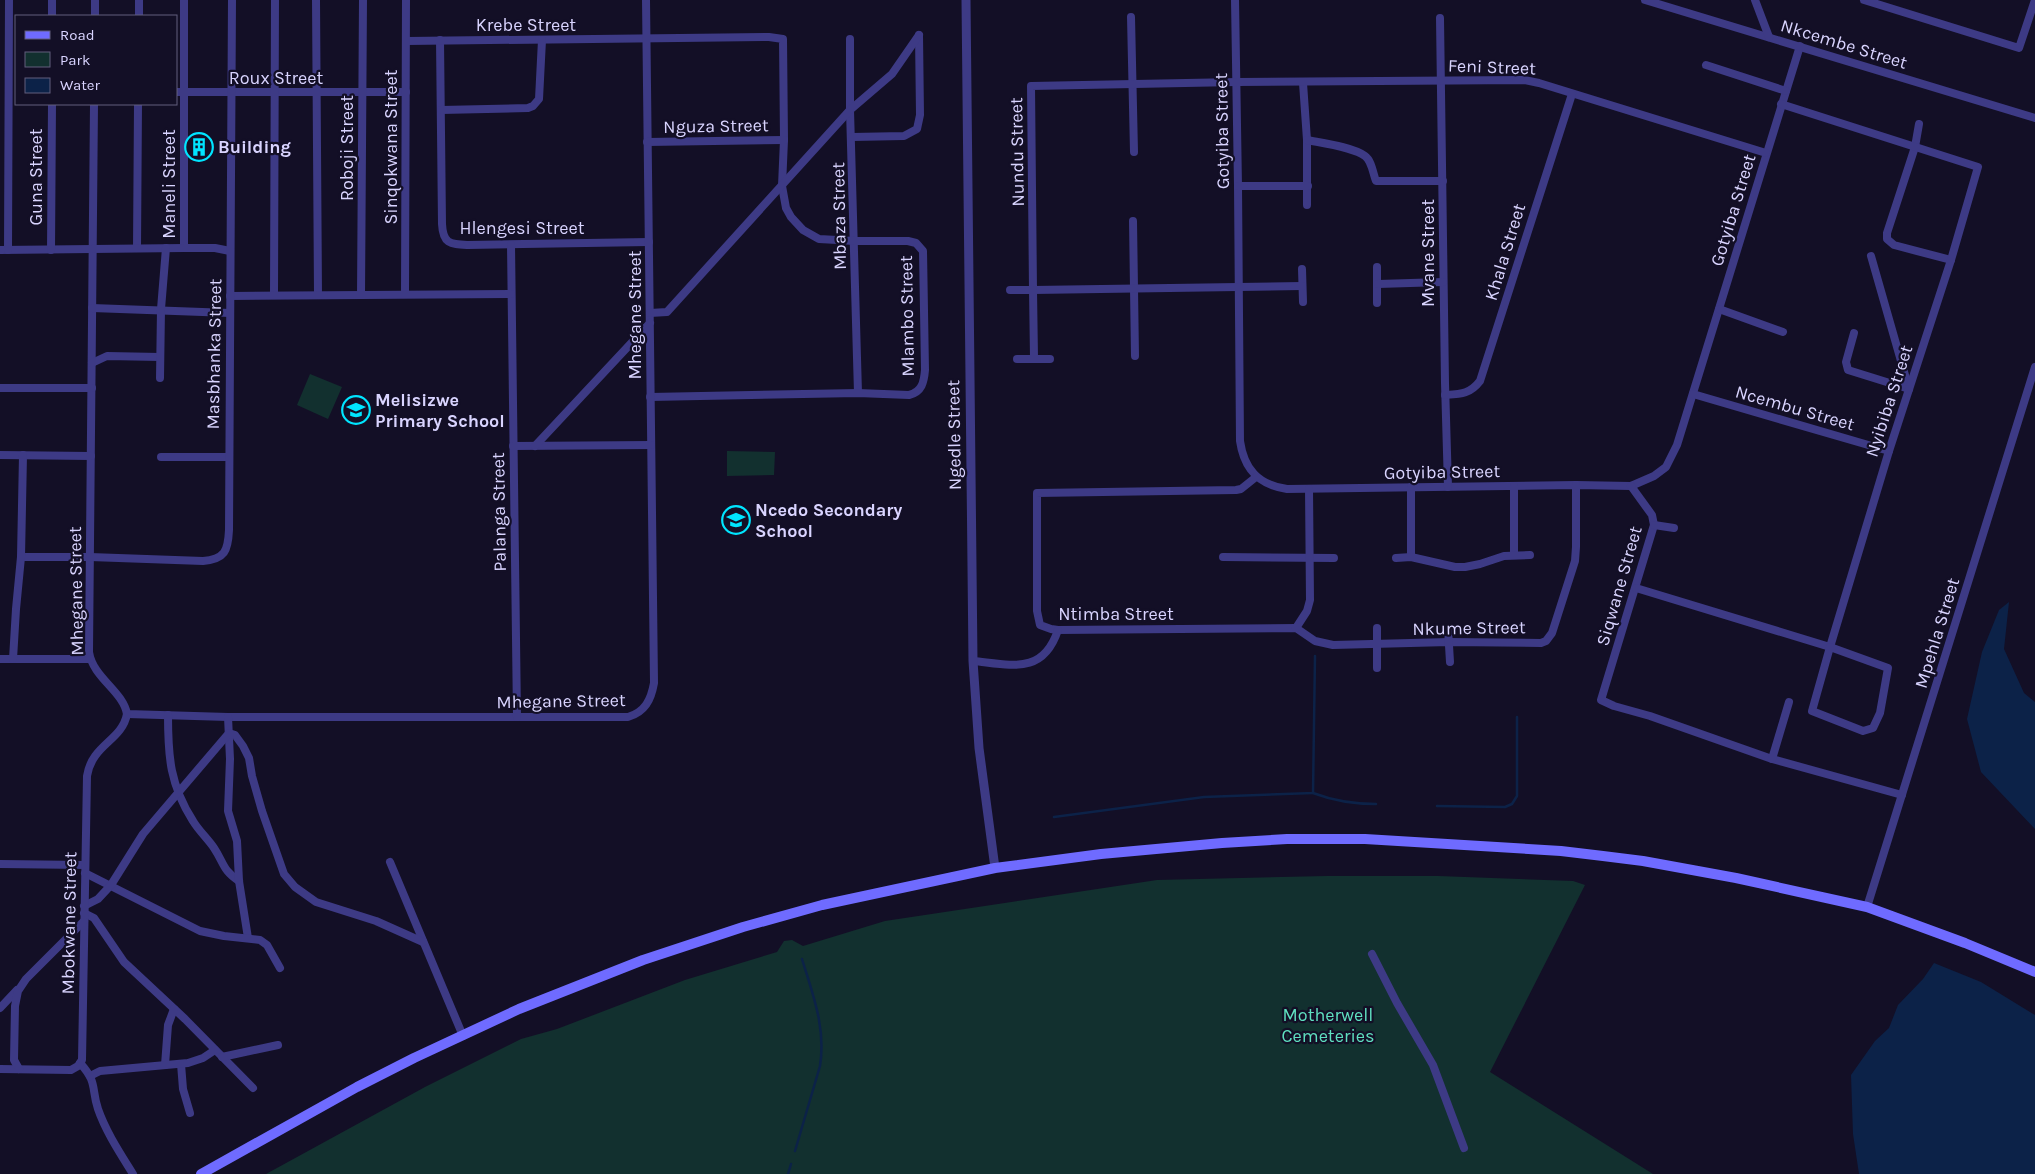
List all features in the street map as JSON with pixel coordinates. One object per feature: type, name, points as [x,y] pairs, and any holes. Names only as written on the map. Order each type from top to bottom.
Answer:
[{"type":"main road","points":[[201,1174],[357,1087],[519,1009],[601,975],[721,934],[822,905],[995,868],[1101,854],[1222,842],[1287,839],[1380,839],[1561,851],[1643,861],[1736,878],[1867,908],[1956,940],[2035,972]]},
{"type":"street","points":[[9,0],[9,94],[4,250],[215,248],[230,251]]},
{"type":"street","points":[[52,0],[52,15]]},
{"type":"street","points":[[95,0],[95,15]]},
{"type":"street","points":[[139,0],[139,15]]},
{"type":"street","name":"Maneli Street","points":[[184,0],[180,92],[184,248]]},
{"type":"street","name":"Masbhanka Street","points":[[90,557],[202,561],[221,557],[226,550],[228,542],[232,0]]},
{"type":"street","points":[[274,294],[275,0]]},
{"type":"street","points":[[316,0],[318,295]]},
{"type":"street","name":"Roboji Street","points":[[361,295],[363,0]]},
{"type":"street","name":"Sinqokwana Street","points":[[405,294],[406,0]]},
{"type":"street","name":"Mhegane Street","points":[[94,105],[88,620],[90,659],[96,671],[125,706],[127,714],[228,718],[628,717],[637,714],[648,702],[654,683],[646,0]]},
{"type":"street","name":"Ngedle Street","points":[[966,0],[973,661],[979,748],[995,868]]},
{"type":"street","name":"Gotyiba Street","points":[[1235,0],[1240,441],[1246,464],[1256,476],[1275,488],[1631,486],[1654,476],[1666,467],[1677,445],[1800,46]]},
{"type":"street","name":"Nkcembe Street","points":[[1645,0],[2035,118]]},
{"type":"street","points":[[1755,0],[1769,37]]},
{"type":"street","points":[[1864,0],[2019,48],[2035,0]]},
{"type":"street","points":[[1130,17],[1134,152]]},
{"type":"street","name":"Mvane Street","points":[[1440,18],[1443,282],[1448,487]]},
{"type":"street","points":[[650,313],[668,312],[850,110],[892,74],[920,34],[920,115],[917,129],[904,136],[852,137]]},
{"type":"street","name":"Mlambo Street","points":[[646,39],[769,37],[783,39],[784,140],[782,186],[786,208],[791,217],[812,237],[826,241],[908,241],[916,243],[923,251],[925,370],[923,385],[915,394],[909,395],[858,393],[650,397]]},
{"type":"street","name":"Krebe Street","points":[[407,40],[646,39]]},
{"type":"street","name":"Mbaza Street","points":[[850,39],[850,110],[858,393]]},
{"type":"street","name":"Hlengesi Street","points":[[440,40],[442,224],[444,237],[450,243],[455,245],[511,245],[649,242]]},
{"type":"street","points":[[441,110],[528,108],[533,106],[539,98],[542,40]]},
{"type":"street","points":[[1706,65],[1786,91]]},
{"type":"street","name":"Feni Street","points":[[1236,82],[1524,80],[1766,153]]},
{"type":"street","name":"Nundu Street","points":[[1034,358],[1031,86],[1236,82]]},
{"type":"street","points":[[1303,83],[1307,140],[1308,186],[1306,206]]},
{"type":"street","name":"Roux Street","points":[[180,92],[406,92]]},
{"type":"street","points":[[0,93],[9,94]]},
{"type":"street","name":"Khala Street","points":[[1445,395],[1466,394],[1474,389],[1480,381],[1572,94]]},
{"type":"street","name":"Nyibiba Street","points":[[1781,104],[1978,167],[1951,260],[1889,451],[1830,648],[1812,711],[1863,731],[1873,728],[1880,713],[1888,668],[1830,648]]},
{"type":"street","name":"Guna Street","points":[[51,250],[52,105]]},
{"type":"street","points":[[136,248],[138,105]]},
{"type":"street","points":[[1919,124],[1915,147],[1887,238],[1894,245],[1951,260]]},
{"type":"street","name":"Nguza Street","points":[[647,142],[784,140]]},
{"type":"street","points":[[1307,140],[1357,152],[1365,156],[1376,181],[1443,181]]},
{"type":"street","points":[[1238,186],[1308,186]]},
{"type":"street","points":[[1133,221],[1135,356]]},
{"type":"street","name":"Palanga Street","points":[[511,245],[518,717]]},
{"type":"street","points":[[160,378],[161,309],[166,248]]},
{"type":"street","points":[[1871,256],[1909,389]]},
{"type":"street","points":[[1377,266],[1377,302]]},
{"type":"street","points":[[1302,269],[1303,302]]},
{"type":"street","points":[[1378,284],[1443,282]]},
{"type":"street","points":[[1010,290],[1302,286]]},
{"type":"street","points":[[230,296],[274,294],[511,294]]},
{"type":"street","points":[[92,308],[230,312]]},
{"type":"street","points":[[1719,309],[1783,332]]},
{"type":"street","points":[[535,446],[650,323]]},
{"type":"street","points":[[1854,333],[1846,362],[1848,370],[1909,389]]},
{"type":"street","points":[[92,363],[107,356],[160,357]]},
{"type":"street","points":[[1017,358],[1050,359]]},
{"type":"street","name":"Mpehla Street","points":[[1867,908],[2035,367]]},
{"type":"street","points":[[0,388],[92,388]]},
{"type":"street","name":"Ncembu Street","points":[[1693,394],[1889,451]]},
{"type":"street","points":[[513,446],[651,445]]},
{"type":"street","points":[[0,455],[91,456]]},
{"type":"street","points":[[14,659],[21,558],[23,455]]},
{"type":"street","points":[[161,457],[228,457]]},
{"type":"street","name":"Ntimba Street","points":[[1256,476],[1241,489],[1236,490],[1037,493],[1038,621],[1045,628],[1058,630],[1296,628]]},
{"type":"street","name":"Nkume Street","points":[[1296,628],[1326,645],[1449,642],[1540,643],[1549,638],[1555,626],[1575,561],[1576,485]]},
{"type":"street","points":[[1514,486],[1514,555]]},
{"type":"street","name":"Siqwane Street","points":[[1631,486],[1649,509],[1654,525],[1602,700],[1614,706],[1650,716],[1772,759]]},
{"type":"street","points":[[1411,487],[1412,557]]},
{"type":"street","points":[[1296,628],[1309,606],[1309,489]]},
{"type":"street","points":[[1654,525],[1674,528]]},
{"type":"street","points":[[1396,558],[1412,557],[1455,567],[1480,564],[1496,558],[1514,555],[1530,555]]},
{"type":"street","points":[[21,558],[90,557]]},
{"type":"street","points":[[1223,557],[1334,558]]},
{"type":"street","points":[[1636,588],[1830,648]]},
{"type":"street","points":[[1377,628],[1377,668]]},
{"type":"street","points":[[1448,629],[1450,662]]},
{"type":"street","points":[[973,661],[1016,665],[1039,660],[1051,647],[1058,630]]},
{"type":"street","points":[[0,659],[90,659]]},
{"type":"street","points":[[1789,702],[1772,759],[1902,795]]},
{"type":"street","name":"Mbokwane Street","points":[[80,1063],[83,1056],[86,786],[88,768],[94,756],[120,728],[127,714]]},
{"type":"street","points":[[168,715],[168,745],[177,794],[194,823],[215,849],[229,874],[239,881]]},
{"type":"street","points":[[228,718],[228,811],[237,841],[239,881],[248,938]]},
{"type":"street","points":[[0,1008],[21,987],[111,885],[144,834],[229,733]]},
{"type":"street","points":[[229,733],[235,735],[249,758],[262,811],[284,874],[295,887],[316,902],[376,921],[423,942]]},
{"type":"street","points":[[390,862],[462,1036]]},
{"type":"street","points":[[0,864],[85,869],[111,885],[200,930],[224,936],[260,940],[267,945],[280,968]]},
{"type":"street","points":[[84,914],[94,918],[124,962],[253,1088]]},
{"type":"street","points":[[1372,954],[1433,1066],[1464,1148]]},
{"type":"street","points":[[19,1069],[14,1060],[15,1006],[21,987]]},
{"type":"street","points":[[164,1065],[167,1032],[174,1009]]},
{"type":"street","points":[[222,1057],[278,1045]]},
{"type":"street","points":[[90,1076],[100,1072],[181,1064],[203,1058],[215,1050]]},
{"type":"street","points":[[0,1069],[70,1070],[80,1063],[90,1076],[95,1087],[98,1107],[106,1127],[133,1174]]},
{"type":"street","points":[[181,1064],[183,1089],[190,1113]]},
{"type":"green space","points":[[310,374],[342,387],[328,419],[297,405]]},
{"type":"green space","points":[[727,451],[775,452],[774,475],[727,476]]},
{"type":"green space","name":"Motherwell Cemeteries","points":[[1327,876],[1438,876],[1573,881],[1585,885],[1490,1072],[1653,1174],[266,1174],[425,1087],[521,1039],[557,1029],[685,980],[777,952],[784,941],[792,940],[803,946],[885,921],[1157,880]]},
{"type":"water","points":[[2009,602],[2004,649],[2024,693],[2035,702],[2035,829],[1981,772],[1967,719],[1982,652],[1999,610]]},
{"type":"water","points":[[1934,963],[1981,982],[2035,1015],[2035,1174],[1859,1174],[1853,1134],[1851,1075],[1875,1041],[1889,1028],[1898,1005],[1923,979]]},
{"type":"waterway","points":[[1054,817],[1204,797],[1313,793],[1315,656]]},
{"type":"waterway","points":[[1437,806],[1505,807],[1512,804],[1517,796],[1517,717]]},
{"type":"waterway","points":[[1313,793],[1344,801],[1376,804]]},
{"type":"waterway","points":[[795,1151],[820,1066],[821,1052],[820,1025],[802,959]]},
{"type":"waterway","points":[[788,1174],[791,1164]]},
{"type":"place","name":"Building","points":[[199,147]]},
{"type":"place","name":"Melisizwe Primary School","points":[[356,410]]},
{"type":"place","name":"Ncedo Secondary School","points":[[736,520]]}]
